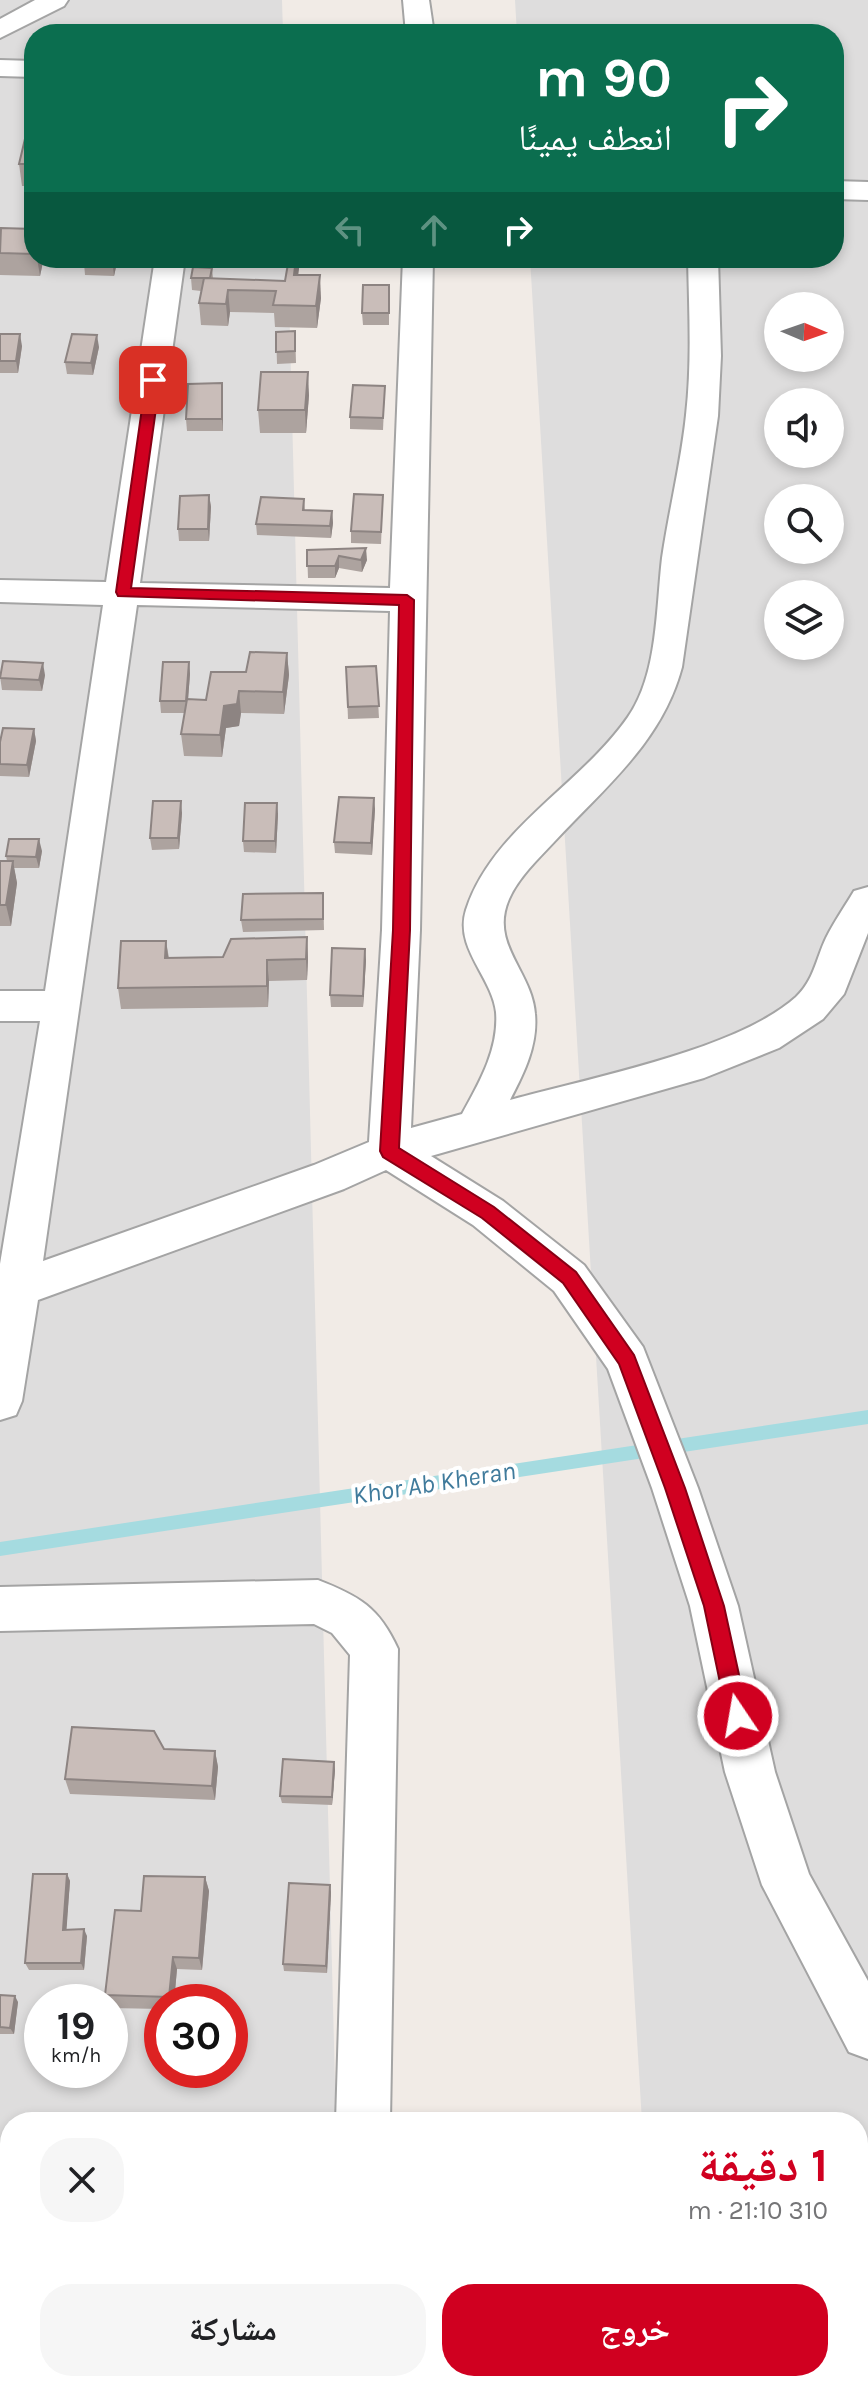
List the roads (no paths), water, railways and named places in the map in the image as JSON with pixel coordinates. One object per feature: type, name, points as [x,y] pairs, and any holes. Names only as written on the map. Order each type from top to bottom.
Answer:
[{"type":"street","points":[[0,30],[55,0]]},
{"type":"street","points":[[416,0],[419,24]]},
{"type":"street","points":[[0,68],[24,69]]},
{"type":"street","points":[[844,190],[868,191]]},
{"type":"street","points":[[0,1401],[9,1292],[62,1006],[169,268]]},
{"type":"street","points":[[389,1151],[401,930],[418,268]]},
{"type":"street","points":[[475,1128],[509,1059],[518,1023],[511,992],[489,955],[484,914],[497,883],[567,806],[618,757],[645,721],[666,663],[686,503],[702,417],[706,371],[703,268]]},
{"type":"street","points":[[0,591],[407,600]]},
{"type":"street","points":[[9,1292],[329,1177],[389,1151],[704,1062],[765,1037],[809,1008],[830,983],[844,940],[868,901]]},
{"type":"street","points":[[0,1006],[62,1006]]},
{"type":"street","points":[[389,1151],[488,1213],[569,1278],[627,1360],[675,1488],[714,1606],[750,1772],[787,1885],[868,2033]]},
{"type":"street","points":[[0,1609],[318,1602],[349,1617],[374,1649],[363,2112]]},
{"type":"waterway","name":"Khor Ab Kheran","points":[[0,1549],[868,1417]]}]
